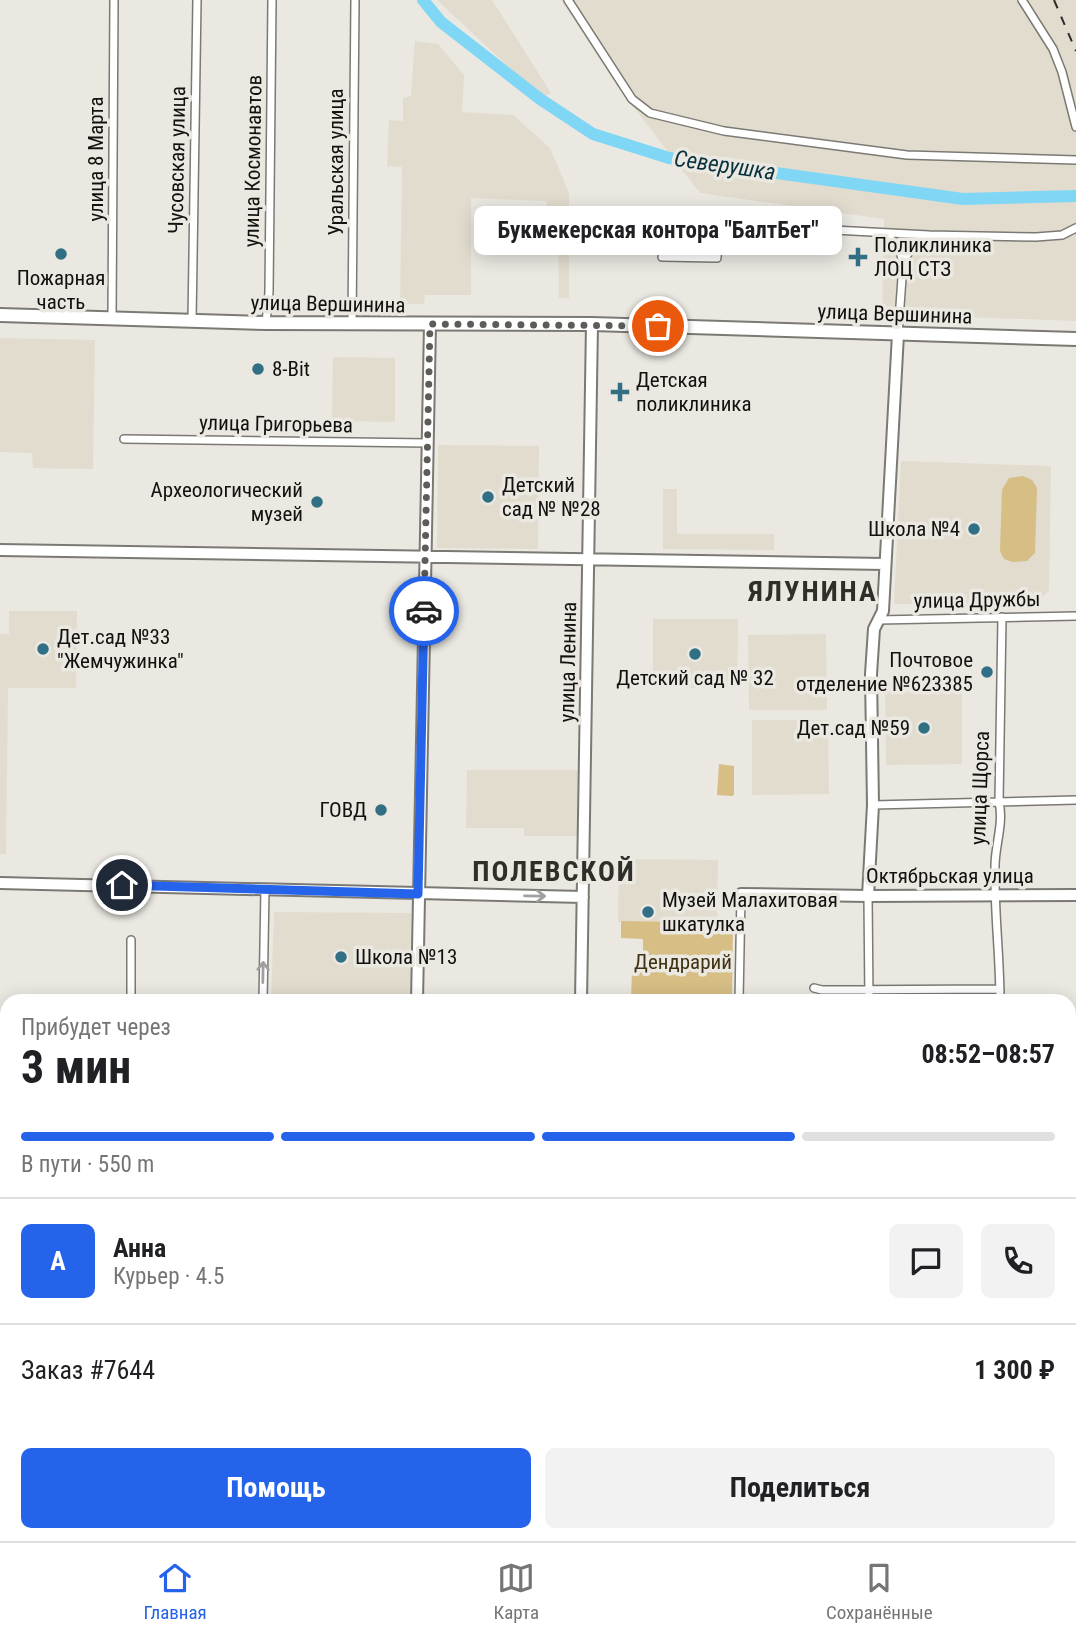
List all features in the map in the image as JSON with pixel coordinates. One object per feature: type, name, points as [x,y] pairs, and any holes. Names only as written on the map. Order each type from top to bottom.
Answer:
[{"type":"main road","name":"улица Вершинина","points":[[0,315],[266,323],[592,324],[1076,339]]},
{"type":"street","name":"улица 8 Марта","points":[[112,317],[114,0]]},
{"type":"street","name":"Чусовская улица","points":[[192,321],[197,0]]},
{"type":"street","name":"улица Космонавтов","points":[[266,323],[269,292],[272,0]]},
{"type":"street","name":"Уральская улица","points":[[352,324],[355,0]]},
{"type":"street","points":[[568,0],[632,99],[650,113],[724,131],[897,154],[1076,160]]},
{"type":"street","points":[[1022,0],[1054,49],[1076,127]]},
{"type":"street","points":[[663,257],[717,258],[719,225],[1035,237],[1062,235],[1076,228]]},
{"type":"street","points":[[869,994],[868,896],[873,805],[871,674],[874,629],[883,611],[903,264],[900,250],[886,233]]},
{"type":"street","points":[[903,264],[912,245],[929,235]]},
{"type":"street","points":[[417,994],[430,324]]},
{"type":"street","name":"улица Ленина","points":[[582,994],[592,324]]},
{"type":"street","name":"улица Григорьева","points":[[124,439],[428,443]]},
{"type":"street","points":[[0,550],[885,564]]},
{"type":"street","name":"улица Щорса","points":[[1000,994],[994,896],[995,857],[1001,811],[1002,617]]},
{"type":"street","name":"улица Дружбы","points":[[878,620],[1076,617]]},
{"type":"street","points":[[873,805],[1076,800]]},
{"type":"street","points":[[0,883],[583,897]]},
{"type":"street","points":[[263,994],[265,888]]},
{"type":"street","points":[[739,994],[741,894]]},
{"type":"street","name":"Октябрьская улица","points":[[741,894],[1076,895]]},
{"type":"street","points":[[131,940],[131,994]]},
{"type":"street","points":[[814,988],[1000,989]]},
{"type":"shaded area","points":[[437,0],[492,0],[551,93],[542,98]]},
{"type":"shaded area","points":[[561,0],[1076,0],[1076,321],[882,314],[884,219],[700,193],[615,83]]},
{"type":"shaded area","points":[[415,41],[438,44],[464,75],[462,112],[513,115],[550,148],[569,193],[569,298],[559,298],[558,214],[547,213],[547,201],[471,198],[471,295],[425,295],[424,304],[408,304],[407,311],[400,311],[402,167],[387,166],[389,120],[403,121],[403,98],[411,96]]},
{"type":"shaded area","points":[[0,338],[95,340],[93,469],[33,468],[32,453],[0,452]]},
{"type":"shaded area","points":[[333,357],[395,358],[395,422],[332,421]]},
{"type":"shaded area","name":"Детский сад № №28","points":[[438,445],[539,446],[538,549],[437,548]]},
{"type":"shaded area","name":"Школа №4","points":[[901,461],[1051,466],[1049,591],[1032,605],[894,604]]},
{"type":"shaded area","points":[[663,489],[677,489],[677,534],[774,534],[774,550],[663,549]]},
{"type":"shaded area","name":"Дет.сад №33 \"Жемчужинка\"","points":[[9,611],[77,611],[76,688],[8,688],[6,854],[0,854],[0,634],[9,634]]},
{"type":"shaded area","name":"Детский сад № 32","points":[[653,619],[738,619],[737,688],[653,688]]},
{"type":"shaded area","points":[[826,634],[827,710],[749,710],[748,635]]},
{"type":"shaded area","name":"Дет.сад №59","points":[[885,692],[962,692],[962,764],[886,765]]},
{"type":"shaded area","name":"Детский сад № 32","points":[[752,720],[828,720],[829,794],[752,795]]},
{"type":"shaded area","points":[[467,770],[578,770],[577,836],[524,836],[524,828],[466,828]]},
{"type":"shaded area","points":[[619,859],[718,860],[717,923],[618,922]]},
{"type":"shaded area","name":"Школа №13","points":[[274,912],[411,913],[410,994],[271,994]]},
{"type":"green space","points":[[1023,476],[1032,480],[1037,488],[1035,553],[1027,561],[1013,562],[1004,559],[1000,551],[1002,490],[1009,478]]},
{"type":"green space","points":[[719,764],[734,766],[732,796],[717,795]]},
{"type":"green space","name":"Дендрарий","points":[[621,921],[733,923],[732,994],[631,994],[632,970],[643,970],[643,939],[621,938]]},
{"type":"waterway","name":"Северушка","points":[[423,0],[441,22],[540,99],[593,134],[669,158],[963,199],[1076,196]]},
{"type":"railway","points":[[1054,0],[1076,51]]},
{"type":"way so far","points":[[424,611],[430,324],[556,323],[658,326]]},
{"type":"place","name":"Пожарная часть","points":[[61,254]]},
{"type":"place","name":"Поликлиника ЛОЦ СТЗ","points":[[858,257]]},
{"type":"place","name":"Букмекерская контора \"БалтБет\"","points":[[658,326]]},
{"type":"place","name":"8-Bit","points":[[258,369]]},
{"type":"place","name":"Детская поликлиника","points":[[620,392]]},
{"type":"place","name":"Детский сад № №28","points":[[488,497]]},
{"type":"place","name":"Археологический музей","points":[[317,502]]},
{"type":"place","name":"Школа №4","points":[[974,529]]},
{"type":"place","name":"Дет.сад №33 \"Жемчужинка\"","points":[[43,649]]},
{"type":"place","name":"Детский сад № 32","points":[[695,654]]},
{"type":"place","name":"Почтовое отделение №623385","points":[[987,672]]},
{"type":"place","name":"Дет.сад №59","points":[[924,728]]},
{"type":"place","name":"ГОВД","points":[[381,810]]},
{"type":"place","name":"Музей Малахитовая шкатулка","points":[[648,912]]},
{"type":"place","name":"Школа №13","points":[[341,957]]},
{"type":"district","name":"ЯЛУНИНА","points":[[813,591]]},
{"type":"district","name":"ПОЛЕВСКОЙ","points":[[554,871]]},
{"type":"route","points":[[122,885],[418,894],[424,611]]}]
